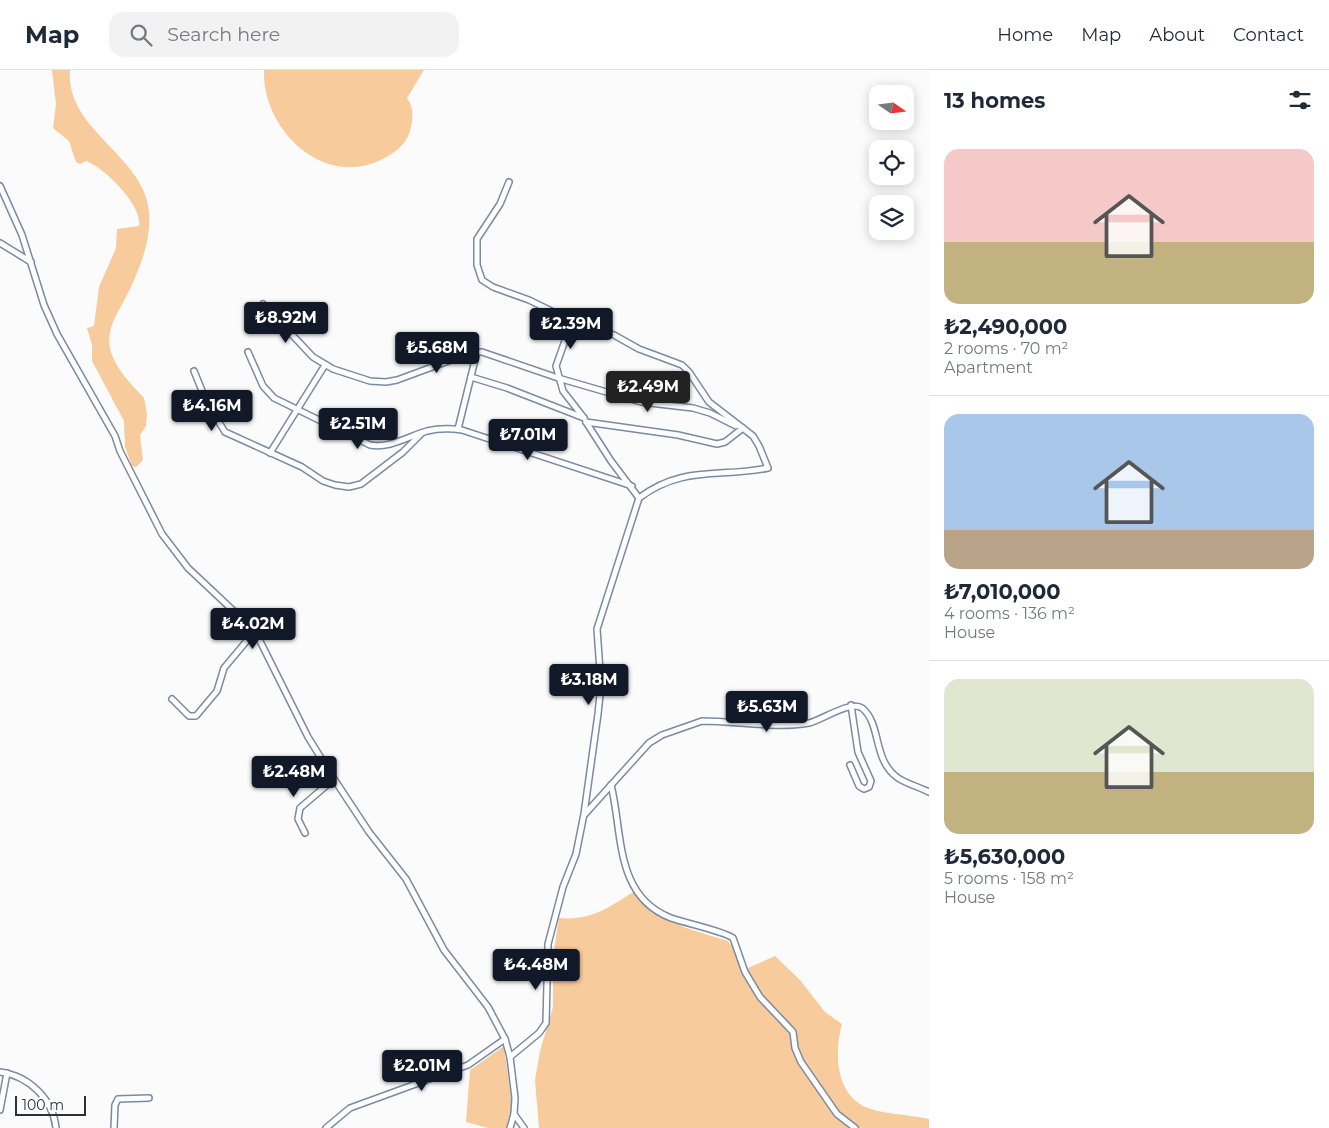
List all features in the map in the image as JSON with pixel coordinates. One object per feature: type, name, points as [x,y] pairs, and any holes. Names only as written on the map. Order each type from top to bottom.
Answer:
[{"type":"street","points":[[509,182],[500,204],[478,235],[476,247],[479,273],[490,285],[529,300],[572,321],[614,335],[639,349],[682,365],[689,372],[709,402],[758,442],[768,468],[710,472],[691,476],[663,483],[639,498],[597,629],[601,685],[584,814],[576,854],[563,887],[548,944],[546,1023],[539,1033],[510,1057]]},
{"type":"street","points":[[0,186],[22,235],[57,334],[116,436],[123,458],[162,534],[188,568],[255,631],[308,737],[334,779],[369,832],[406,879],[444,950],[488,1007],[505,1039],[510,1057],[514,1114],[510,1128]]},
{"type":"street","points":[[0,243],[31,262]]},
{"type":"street","points":[[263,304],[308,353],[325,365],[366,380],[386,382],[477,352],[641,402],[693,408],[743,428]]},
{"type":"street","points":[[471,377],[507,388],[584,418],[566,396],[558,378],[556,366],[572,321]]},
{"type":"street","points":[[248,352],[268,393],[282,403],[374,446],[388,445],[423,432],[445,428],[458,429],[479,434],[579,470],[632,486]]},
{"type":"street","points":[[458,429],[477,352]]},
{"type":"street","points":[[270,453],[325,365]]},
{"type":"street","points":[[194,370],[203,395],[222,429],[232,436],[302,467],[329,483],[353,487],[362,484],[395,459],[423,432]]},
{"type":"street","points":[[639,498],[632,486],[611,461],[586,422],[678,434],[717,444],[725,442],[743,428]]},
{"type":"street","points":[[172,699],[189,716],[196,716],[217,690],[224,668],[255,631]]},
{"type":"street","points":[[584,814],[649,743],[688,724],[702,721],[790,724],[810,722],[851,705],[859,706],[865,712],[873,728],[881,758],[888,769],[898,778],[929,792]]},
{"type":"street","points":[[850,766],[858,786],[867,788],[871,781],[858,752],[851,705]]},
{"type":"street","points":[[305,833],[298,819],[300,808],[334,779]]},
{"type":"street","points":[[611,784],[619,845],[635,888],[647,903],[664,915],[733,938],[745,972],[760,997],[793,1032],[795,1048],[801,1062],[837,1114],[855,1128]]},
{"type":"street","points":[[326,1128],[350,1108],[468,1065],[505,1039]]},
{"type":"street","points":[[0,1072],[22,1078],[48,1101],[53,1110],[56,1128]]},
{"type":"street","points":[[0,1110],[7,1073]]},
{"type":"street","points":[[114,1128],[115,1105],[118,1099],[149,1098]]},
{"type":"street","points":[[514,1114],[524,1128]]},
{"type":"shaded area","points":[[52,70],[70,70],[72,91],[80,109],[91,126],[134,174],[144,191],[149,211],[149,232],[141,263],[112,325],[109,340],[115,362],[144,398],[147,414],[146,426],[140,435],[143,460],[136,467],[132,466],[125,447],[124,421],[92,361],[92,345],[87,328],[94,326],[99,287],[116,248],[117,229],[139,226],[139,218],[129,198],[121,188],[94,165],[86,161],[80,164],[76,162],[69,141],[53,128],[56,104]]},
{"type":"shaded area","points":[[264,70],[424,70],[407,98],[412,109],[412,119],[410,132],[403,144],[388,156],[365,165],[343,167],[322,161],[303,150],[287,134],[274,115],[266,93]]},
{"type":"shaded area","points":[[635,891],[654,911],[665,918],[686,928],[728,941],[748,968],[775,956],[800,980],[825,1012],[842,1024],[839,1035],[838,1060],[843,1084],[849,1094],[857,1102],[874,1110],[929,1119],[929,1128],[539,1128],[535,1080],[540,1051],[553,1007],[553,956],[559,918],[581,917],[600,912]]},
{"type":"shaded area","points":[[504,1046],[512,1106],[506,1128],[488,1128],[466,1122],[470,1070]]}]
